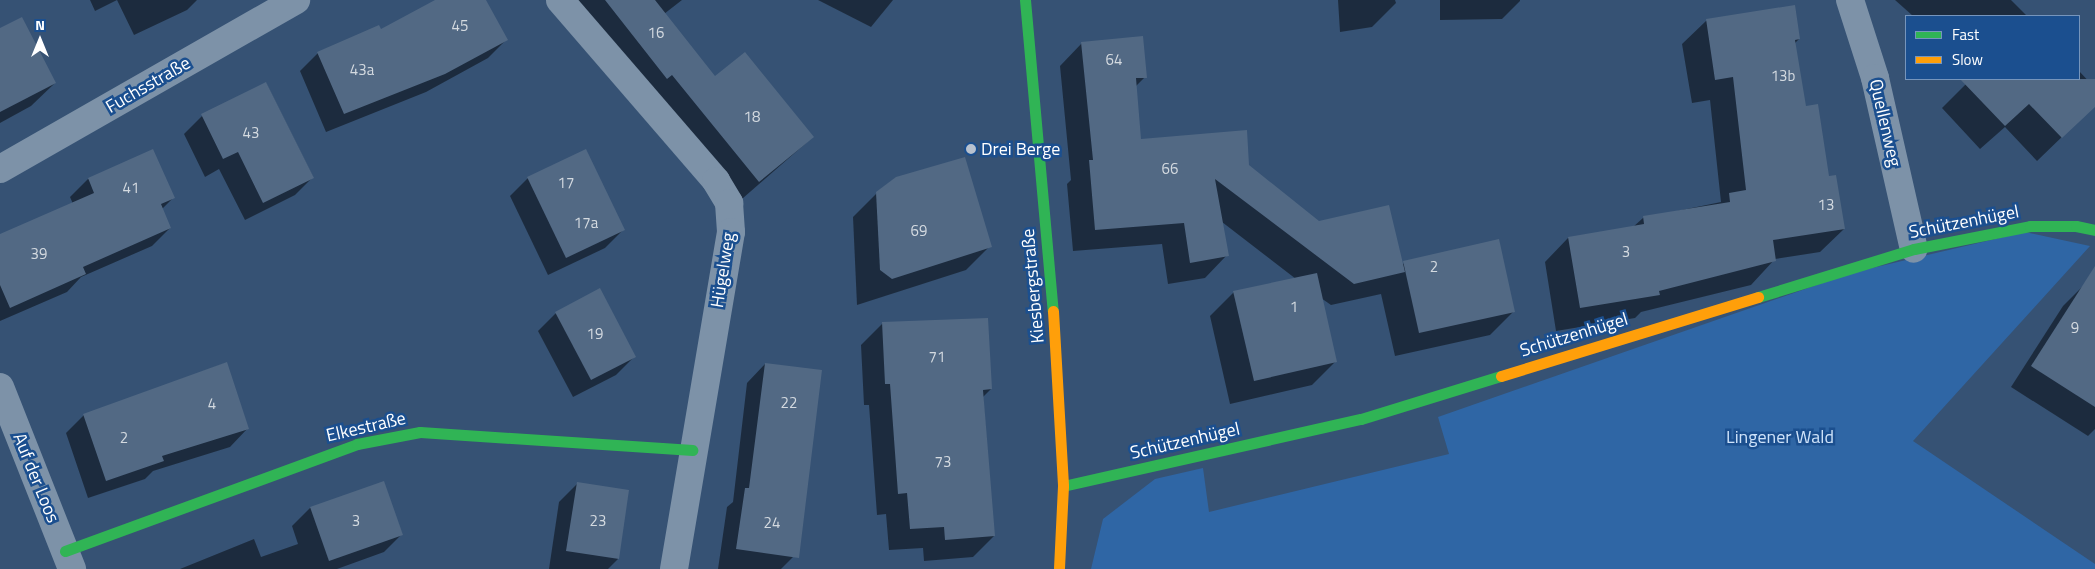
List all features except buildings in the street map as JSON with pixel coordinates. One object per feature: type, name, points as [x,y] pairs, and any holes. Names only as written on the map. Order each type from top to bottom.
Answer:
[{"type":"street","name":"Fuchsstraße","points":[[0,169],[296,0]]},
{"type":"street","name":"Hügelweg","points":[[560,0],[716,181],[729,203],[731,232],[692,450],[674,569]]},
{"type":"street","name":"Kiesbergstraße","points":[[1025,0],[1055,336],[1063,486],[1059,569]]},
{"type":"street","name":"Quellenweg","points":[[1850,0],[1875,78],[1914,248]]},
{"type":"street","name":"Schützenhügel","points":[[1063,486],[1361,419],[1914,248],[2030,226],[2076,226],[2095,230]]},
{"type":"street","name":"Auf der Loos","points":[[0,387],[68,560]]},
{"type":"street","name":"Elkestraße","points":[[68,560],[357,444],[420,432],[692,450]]},
{"type":"green space","name":"Lingener Wald","points":[[2025,232],[2090,246],[1913,441],[2095,564],[2095,569],[1091,569],[1103,519],[1155,479],[1203,468],[1209,512],[1449,454],[1438,417],[1851,273]]},
{"type":"traffic: fast","points":[[1025,0],[1053,311]]},
{"type":"traffic: fast","points":[[1758,297],[1914,249],[2030,226],[2076,226],[2095,230]]},
{"type":"traffic: fast","points":[[1063,486],[1361,419],[1501,376]]},
{"type":"traffic: fast","points":[[65,551],[357,444],[420,432],[692,450]]},
{"type":"traffic: slow","points":[[1501,376],[1758,297]]},
{"type":"traffic: slow","points":[[1053,311],[1063,486],[1059,569]]},
{"type":"place","name":"Drei Berge","points":[[971,149]]}]
